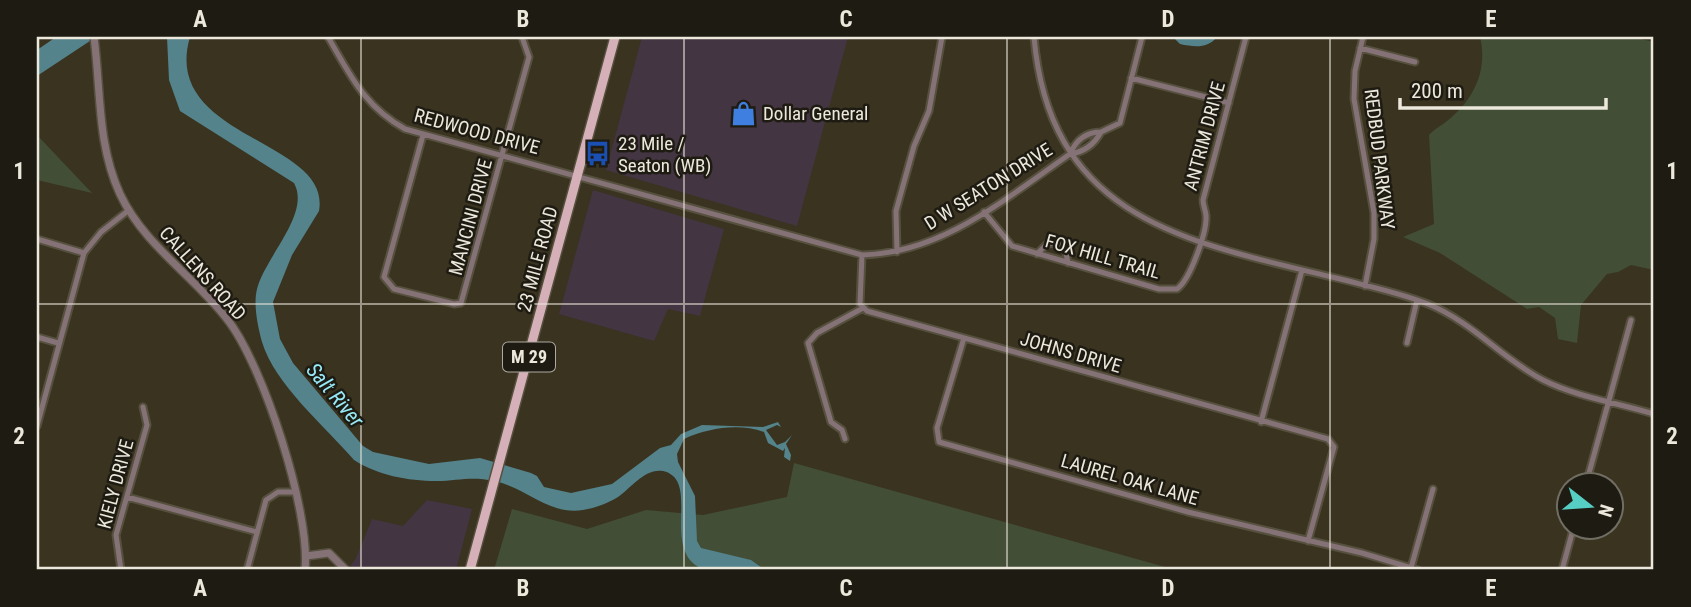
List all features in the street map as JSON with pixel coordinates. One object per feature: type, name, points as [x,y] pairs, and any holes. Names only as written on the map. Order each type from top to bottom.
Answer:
[{"type":"main road","name":"23 MILE ROAD","points":[[470,570],[615,37]]},
{"type":"street","name":"CALLENS ROAD","points":[[93,37],[106,152],[128,210],[149,238],[218,308],[239,337],[260,379],[305,530],[305,570]]},
{"type":"street","name":"REDWOOD DRIVE","points":[[328,37],[366,100],[391,122],[423,135],[577,174]]},
{"type":"street","name":"MANCINI DRIVE","points":[[423,135],[384,277],[394,289],[454,304],[461,303],[529,57],[522,37]]},
{"type":"street","points":[[897,252],[896,211],[914,146],[928,113],[942,37]]},
{"type":"street","points":[[1034,37],[1043,87],[1070,154]]},
{"type":"street","points":[[1070,154],[1074,143],[1091,132],[1101,132],[1120,123],[1142,37]]},
{"type":"street","name":"ANTRIM DRIVE","points":[[1199,243],[1206,215],[1203,200],[1246,37]]},
{"type":"street","name":"REDBUD PARKWAY","points":[[1363,37],[1353,99],[1374,213],[1374,239],[1365,286]]},
{"type":"street","points":[[1360,48],[1415,62]]},
{"type":"street","points":[[1131,78],[1229,103]]},
{"type":"street","points":[[1070,154],[1080,152],[1097,141],[1101,132]]},
{"type":"street","name":"D W SEATON DRIVE","points":[[577,174],[862,255],[897,252],[941,237],[984,212],[1070,154],[1107,195],[1126,209],[1168,232],[1199,243],[1417,300],[1464,323],[1542,379],[1654,414]]},
{"type":"street","points":[[37,426],[84,253],[101,232],[128,210]]},
{"type":"street","name":"FOX HILL TRAIL","points":[[984,212],[1009,245],[1170,291],[1185,282],[1199,243]]},
{"type":"street","points":[[37,239],[84,253]]},
{"type":"street","points":[[1037,254],[1047,244],[1057,243],[1065,248],[1068,263]]},
{"type":"street","points":[[845,439],[842,430],[831,422],[808,343],[817,333],[863,308],[860,304],[862,255]]},
{"type":"street","points":[[1261,422],[1303,270]]},
{"type":"street","points":[[1407,343],[1417,300]]},
{"type":"street","name":"JOHNS DRIVE","points":[[863,308],[1331,441],[1334,447],[1308,541]]},
{"type":"street","points":[[1590,470],[1631,320]]},
{"type":"street","points":[[37,337],[58,343]]},
{"type":"street","name":"LAUREL OAK LANE","points":[[964,338],[937,428],[939,442],[1197,515],[1362,552],[1415,569]]},
{"type":"street","name":"KIELY DRIVE","points":[[121,570],[116,535],[147,425],[143,407]]},
{"type":"street","points":[[1415,569],[1433,489]]},
{"type":"street","points":[[247,570],[268,496],[283,491],[295,492]]},
{"type":"street","points":[[127,497],[257,532]]},
{"type":"street","points":[[1562,570],[1570,540]]},
{"type":"street","points":[[306,556],[329,553],[346,570]]},
{"type":"shaded area","points":[[642,37],[848,37],[797,226],[606,170]]},
{"type":"shaded area","points":[[593,190],[724,229],[700,316],[668,309],[654,341],[559,314]]},
{"type":"shaded area","points":[[427,500],[472,509],[456,570],[354,570],[350,566],[372,519],[403,526]]},
{"type":"green space","points":[[1480,37],[1632,37],[1654,42],[1654,270],[1631,265],[1607,274],[1581,305],[1577,343],[1558,339],[1555,318],[1539,307],[1527,309],[1440,253],[1403,237],[1434,224],[1429,135],[1465,104],[1477,84],[1482,61]]},
{"type":"green space","points":[[37,135],[92,193],[37,180]]},
{"type":"green space","points":[[794,463],[1176,570],[494,570],[512,509],[587,529],[646,510],[703,515],[787,497]]},
{"type":"water","points":[[56,37],[96,37],[37,76],[37,50]]},
{"type":"water","points":[[167,37],[190,37],[187,71],[199,97],[221,118],[300,168],[316,187],[319,211],[292,255],[273,302],[280,339],[293,363],[363,446],[373,452],[429,464],[480,458],[531,473],[537,476],[544,487],[571,493],[612,484],[660,448],[671,445],[681,434],[702,425],[763,427],[778,422],[781,427],[777,425],[766,430],[777,445],[792,435],[786,444],[791,455],[790,461],[784,457],[785,448],[783,451],[768,443],[764,432],[744,428],[724,428],[694,435],[684,439],[677,454],[678,462],[695,496],[697,541],[701,548],[751,560],[765,570],[713,571],[692,562],[684,549],[681,534],[680,488],[674,477],[663,471],[650,472],[606,503],[571,511],[549,505],[494,481],[425,481],[404,478],[373,470],[354,460],[278,374],[268,358],[259,330],[257,289],[297,208],[298,195],[294,183],[180,111],[169,80]]},
{"type":"water","points":[[1173,37],[1217,37],[1209,44],[1195,46],[1180,44]]},
{"type":"place","name":"Dollar General","points":[[743,113]]},
{"type":"place","name":"23 Mile / Seaton (WB)","points":[[598,154]]},
{"type":"water label","name":"Salt River","points":[[335,395]]}]
